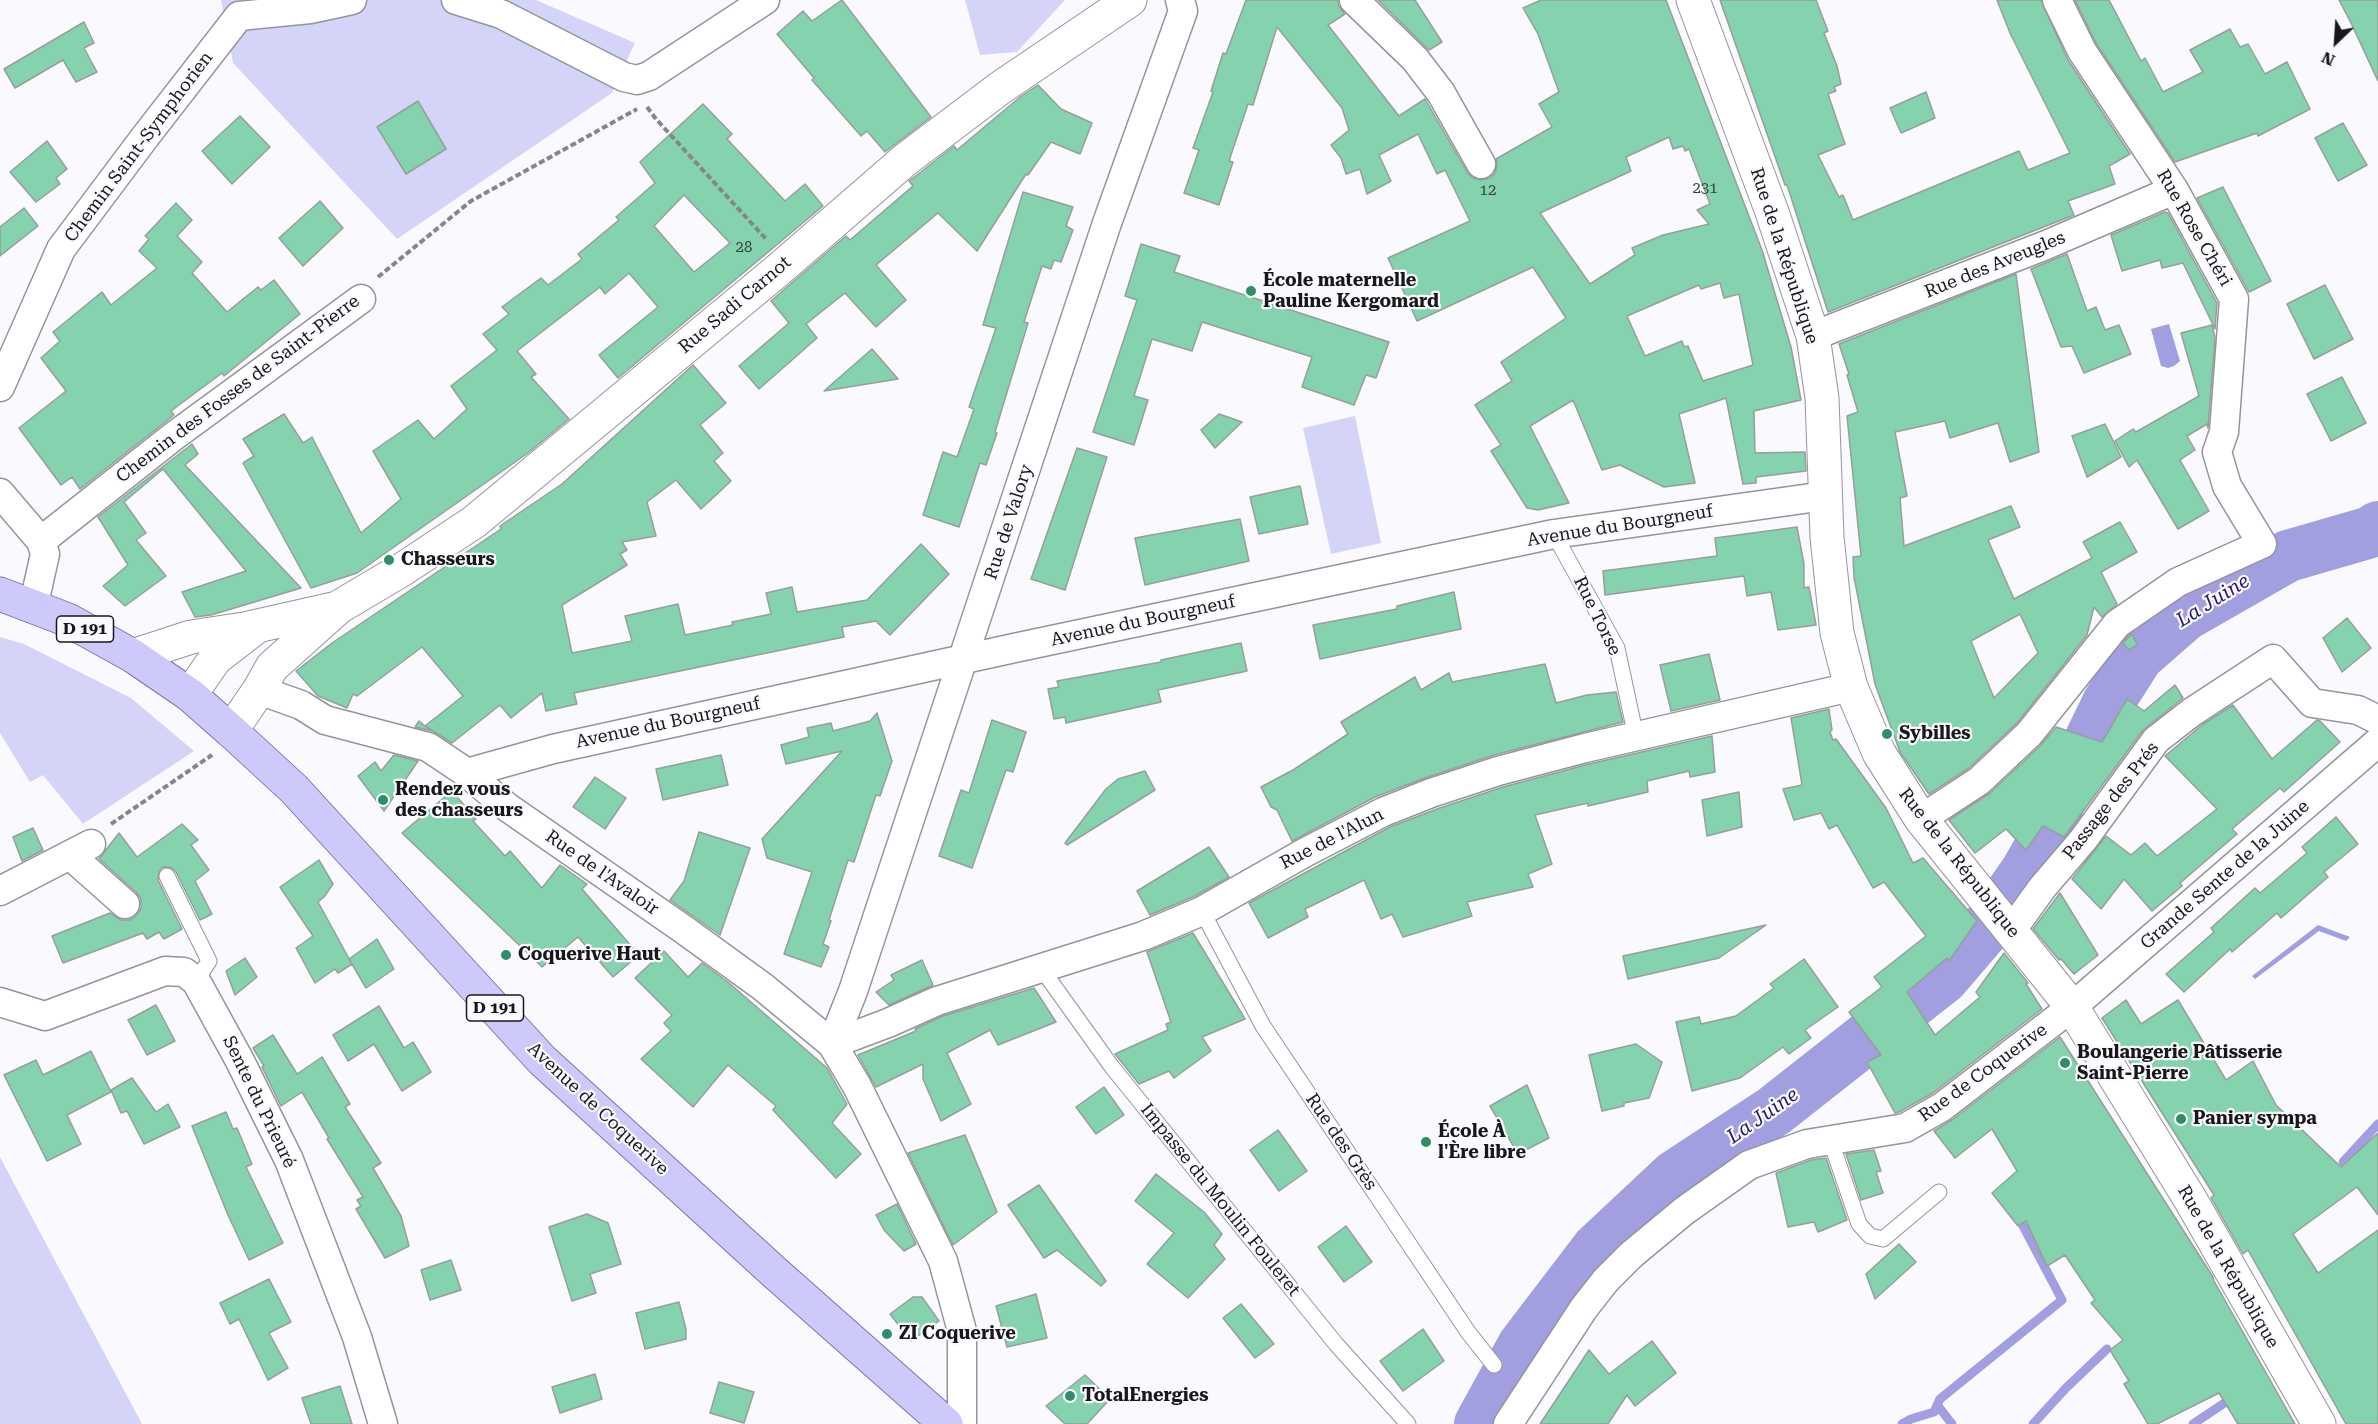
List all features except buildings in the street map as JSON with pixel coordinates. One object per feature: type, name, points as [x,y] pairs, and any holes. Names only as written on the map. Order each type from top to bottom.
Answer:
[{"type":"main road","name":"D 191","points":[[0,594],[68,620],[133,656]]},
{"type":"main road","name":"Avenue de Coquerive","points":[[133,656],[190,695],[294,789],[542,1060],[773,1271],[946,1424]]},
{"type":"street","name":"Chemin Saint-Symphorien","points":[[0,387],[61,249],[239,16],[310,9],[352,0]]},
{"type":"street","points":[[456,0],[501,14],[624,77],[641,92],[649,76],[765,0]]},
{"type":"street","name":"Rue Sadi Carnot","points":[[231,732],[272,667],[339,607],[403,569],[474,522],[786,263],[905,160],[1000,88],[1130,0]]},
{"type":"street","name":"Rue de Valory","points":[[832,1044],[853,991],[1107,223],[1183,11],[1180,0]]},
{"type":"street","points":[[1354,0],[1415,59],[1441,93],[1481,164]]},
{"type":"street","name":"Rue de la République","points":[[1693,0],[1768,201],[1813,336],[1822,398],[1830,581],[1837,633],[1851,687],[1879,753],[1921,819],[2072,1007],[2190,1199],[2289,1371],[2315,1422]]},
{"type":"street","name":"Rue Rose Chéri","points":[[1921,819],[1979,782],[2029,734],[2117,624],[2178,582],[2262,544],[2227,486],[2217,452],[2224,432],[2234,299],[2174,190],[2082,51],[2057,0]]},
{"type":"street","name":"Rue des Aveugles","points":[[1813,336],[2046,245],[2174,190]]},
{"type":"street","name":"Chemin des Fosses de Saint-Pierre","points":[[41,540],[174,436],[361,299]]},
{"type":"street","points":[[0,493],[41,540],[45,554],[33,608]]},
{"type":"street","name":"Avenue du Bourgneuf","points":[[466,773],[553,749],[963,659],[1554,534],[1825,496]]},
{"type":"street","name":"Rue Sadi Carnot","points":[[133,656],[191,638],[259,626],[339,607]]},
{"type":"street","name":"Rue Sadi Carnot","points":[[190,695],[215,659],[259,626]]},
{"type":"street","name":"Passage des Prés","points":[[2011,931],[2042,888],[2083,840],[2156,740],[2192,712],[2273,659],[2312,703],[2358,710],[2378,720]]},
{"type":"street","name":"Rue de l'Alun","points":[[832,1044],[937,1001],[1143,936],[1202,911],[1383,812],[1431,793],[1498,771],[1851,687]]},
{"type":"street","name":"Rue de l'Avaloir","points":[[259,690],[301,705],[325,720],[428,747],[466,773],[507,807],[763,987],[832,1044],[857,1086],[943,1261],[962,1331],[962,1424]]},
{"type":"street","name":"Grande Sente de la Juine","points":[[2072,1007],[2378,742]]},
{"type":"street","points":[[0,891],[81,850],[125,904]]},
{"type":"street","points":[[0,1002],[45,1016],[165,971],[184,972],[196,981]]},
{"type":"street","name":"Sente du Prieuré","points":[[196,981],[240,1061],[289,1160],[357,1337],[383,1424]]},
{"type":"street","name":"Rue de Coquerive","points":[[1508,1424],[1584,1308],[1606,1280],[1631,1255],[1684,1210],[1749,1165],[1807,1143],[1905,1128],[1942,1107],[2072,1007]]},
{"type":"lane","name":"Rue Torse","points":[[1554,534],[1617,648],[1636,737]]},
{"type":"lane","points":[[167,876],[209,961],[196,981]]},
{"type":"lane","name":"Rue des Grès","points":[[1202,911],[1263,1026],[1468,1332],[1494,1365]]},
{"type":"lane","name":"Impasse du Moulin Fouleret","points":[[1041,968],[1112,1067],[1336,1344],[1408,1424]]},
{"type":"lane","points":[[1830,1139],[1859,1224],[1870,1236],[1882,1239],[1939,1192]]},
{"type":"path","points":[[641,92],[656,119],[746,215],[786,263]]},
{"type":"path","name":"Chemin des Fosses de Saint-Pierre","points":[[361,299],[379,276],[471,201],[641,92]]},
{"type":"path","points":[[81,850],[116,819],[213,754],[231,732]]},
{"type":"shaded area","points":[[221,0],[536,0],[635,43],[612,93],[397,239],[233,63]]},
{"type":"shaded area","points":[[965,0],[1065,0],[1017,52],[980,55]]},
{"type":"shaded area","points":[[1355,416],[1381,543],[1331,554],[1303,428]]},
{"type":"shaded area","points":[[0,637],[24,644],[131,698],[194,751],[83,824],[43,775],[30,782],[0,733]]},
{"type":"shaded area","points":[[0,1157],[142,1424],[0,1424]]},
{"type":"water","points":[[2169,324],[2180,361],[2168,368],[2161,366],[2151,329]]},
{"type":"water","points":[[2318,925],[2350,937],[2346,941],[2319,931],[2255,979],[2252,976]]},
{"type":"waterway","name":"La Juine","points":[[2078,765],[2108,703],[2138,656],[2185,615],[2288,556],[2371,532],[2378,527]]},
{"type":"waterway","name":"La Juine","points":[[1480,1424],[1523,1346],[1597,1249],[1675,1176],[1774,1111],[1943,978],[1991,922],[2026,872],[2057,818]]},
{"type":"waterway","points":[[2343,1162],[2378,1124]]},
{"type":"waterway","points":[[1902,1424],[1934,1412],[1940,1399],[2062,1300],[2023,1226]]},
{"type":"waterway","points":[[2033,1424],[2107,1349]]},
{"type":"waterway","points":[[2193,1424],[2232,1398]]},
{"type":"waterway","points":[[1938,1406],[1952,1424]]},
{"type":"place","name":"École maternelle Pauline Kergomard","points":[[1251,291]]},
{"type":"place","name":"Chasseurs","points":[[389,560]]},
{"type":"place","name":"Sybilles","points":[[1887,734]]},
{"type":"place","name":"Rendez vous des chasseurs","points":[[383,800]]},
{"type":"place","name":"Coquerive Haut","points":[[506,955]]},
{"type":"place","name":"Boulangerie Pâtisserie Saint-Pierre","points":[[2065,1063]]},
{"type":"place","name":"Panier sympa","points":[[2181,1119]]},
{"type":"place","name":"École À l'Ère libre","points":[[1426,1142]]},
{"type":"place","name":"ZI Coquerive","points":[[887,1334]]},
{"type":"place","name":"TotalEnergies","points":[[1070,1396]]}]
